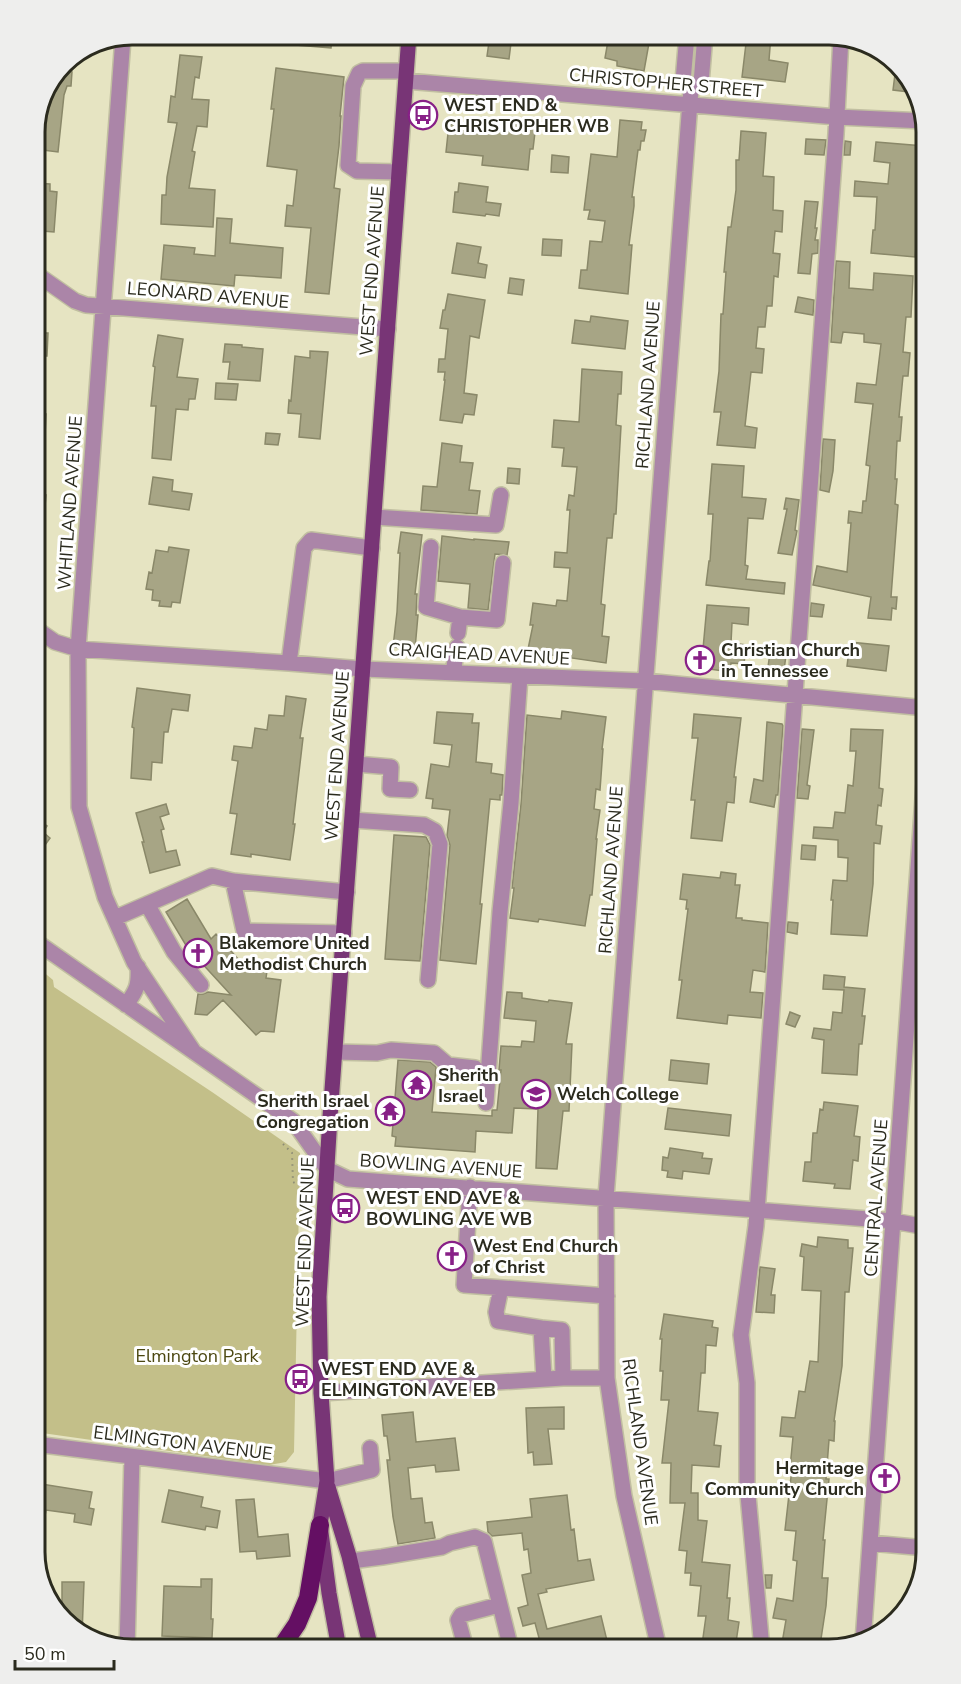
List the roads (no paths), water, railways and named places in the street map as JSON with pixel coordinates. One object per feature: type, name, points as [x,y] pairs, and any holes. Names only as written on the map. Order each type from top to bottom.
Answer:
[{"type":"highway","points":[[287,1639],[297,1624],[308,1598],[320,1526]]},
{"type":"main road","name":"WEST END AVENUE","points":[[369,1639],[351,1561],[327,1481],[321,1394],[319,1297],[408,45]]},
{"type":"main road","name":"WEST END AVENUE","points":[[327,1481],[320,1526],[328,1593],[337,1639]]},
{"type":"street","name":"RICHLAND AVENUE","points":[[657,1639],[624,1496],[607,1378],[606,1197],[690,96],[683,81],[686,45]]},
{"type":"street","name":"RICHLAND AVENUE","points":[[690,96],[701,83],[704,45]]},
{"type":"street","name":"WHITLAND AVENUE","points":[[122,46],[78,649],[79,807],[105,897],[138,967],[194,1052]]},
{"type":"street","points":[[761,1639],[747,1484],[747,1383],[741,1335],[757,1210],[841,46]]},
{"type":"street","name":"CHRISTOPHER STREET","points":[[399,172],[357,171],[348,165],[353,86],[359,73],[363,70],[406,76],[690,96],[837,117],[915,121]]},
{"type":"street","name":"LEONARD AVENUE","points":[[45,280],[75,301],[86,305],[388,329]]},
{"type":"street","points":[[374,517],[496,525],[501,495]]},
{"type":"street","points":[[289,663],[304,548],[311,540],[372,548]]},
{"type":"street","points":[[431,547],[426,607],[460,617],[497,620],[503,563]]},
{"type":"street","points":[[453,673],[460,617]]},
{"type":"street","name":"CRAIGHEAD AVENUE","points":[[45,635],[55,642],[78,649],[363,669],[645,681],[916,707]]},
{"type":"street","points":[[486,1103],[520,676]]},
{"type":"street","points":[[356,764],[391,767],[390,789],[410,790]]},
{"type":"street","points":[[352,820],[424,825],[435,831],[440,844],[428,980]]},
{"type":"street","points":[[115,918],[212,876],[233,881],[347,892]]},
{"type":"street","points":[[233,881],[244,931],[344,933]]},
{"type":"street","points":[[147,904],[174,952],[201,985]]},
{"type":"street","name":"CENTRAL AVENUE","points":[[863,1632],[916,906]]},
{"type":"street","points":[[45,947],[293,1121],[327,1169]]},
{"type":"street","points":[[126,1005],[139,983],[138,967]]},
{"type":"street","points":[[335,1052],[377,1053],[391,1050],[434,1053],[448,1065],[475,1068]]},
{"type":"street","name":"BOWLING AVENUE","points":[[327,1169],[348,1179],[606,1197],[893,1221],[916,1225]]},
{"type":"street","points":[[470,1187],[464,1285],[607,1296]]},
{"type":"street","points":[[501,1288],[496,1312],[498,1321],[562,1330],[563,1378]]},
{"type":"street","points":[[541,1328],[544,1379]]},
{"type":"street","points":[[321,1394],[544,1379],[607,1378]]},
{"type":"street","name":"ELMINGTON AVENUE","points":[[45,1445],[327,1481]]},
{"type":"street","points":[[327,1481],[372,1477],[370,1448]]},
{"type":"street","points":[[128,1639],[132,1457]]},
{"type":"street","points":[[351,1561],[442,1547],[475,1537],[484,1541],[508,1639]]},
{"type":"street","points":[[870,1543],[916,1547]]},
{"type":"street","points":[[463,1639],[458,1620],[461,1615],[499,1605]]},
{"type":"place","name":"WEST END & CHRISTOPHER WB","points":[[423,115]]},
{"type":"place","name":"Christian Church in Tennessee","points":[[700,660]]},
{"type":"place","name":"Blakemore United Methodist Church","points":[[198,953]]},
{"type":"place","name":"Sherith Israel","points":[[417,1085]]},
{"type":"place","name":"Welch College","points":[[536,1094]]},
{"type":"place","name":"Sherith Israel Congregation","points":[[390,1111]]},
{"type":"place","name":"WEST END AVE & BOWLING AVE WB","points":[[345,1208]]},
{"type":"place","name":"West End Church of Christ","points":[[452,1256]]},
{"type":"place","name":"WEST END AVE & ELMINGTON AVE EB","points":[[300,1379]]},
{"type":"place","name":"Hermitage Community Church","points":[[885,1478]]},
{"type":"park label","name":"Elmington Park","points":[[197,1356]]}]
